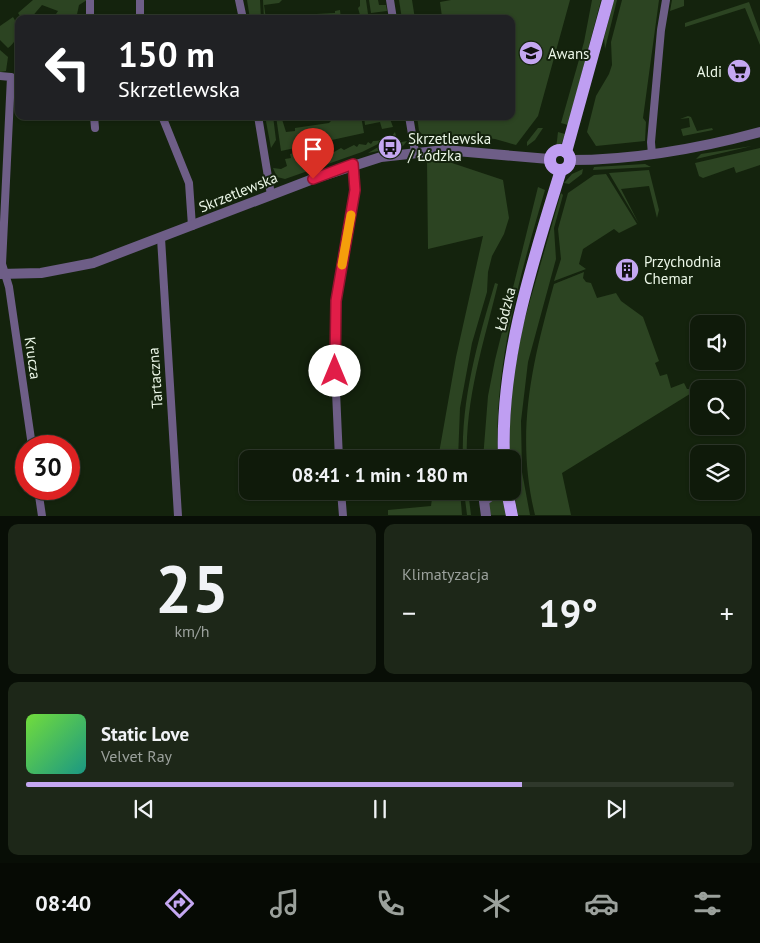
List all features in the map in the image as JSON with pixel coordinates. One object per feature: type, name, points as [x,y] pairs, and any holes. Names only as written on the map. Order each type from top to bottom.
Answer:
[{"type":"main road","points":[[568,156],[555,151],[550,159],[553,168],[561,170],[569,165],[568,156],[608,0]]},
{"type":"main road","name":"Łódzka","points":[[504,450],[503,408],[509,361],[561,170]]},
{"type":"main road","points":[[508,500],[512,516]]},
{"type":"street","points":[[90,0],[90,15]]},
{"type":"street","points":[[140,0],[140,15]]},
{"type":"street","points":[[240,0],[242,15]]},
{"type":"street","points":[[390,0],[393,15]]},
{"type":"street","points":[[652,155],[651,142],[656,86],[666,0]]},
{"type":"street","name":"Krucza","points":[[0,76],[10,77],[2,274],[9,287],[30,435]]},
{"type":"street","points":[[94,120],[95,128]]},
{"type":"street","points":[[164,120],[189,184],[192,226]]},
{"type":"street","points":[[259,120],[271,195]]},
{"type":"street","points":[[410,120],[415,152]]},
{"type":"street","points":[[568,156],[618,159],[652,155],[688,150],[760,132]]},
{"type":"street","name":"Skrzetlewska","points":[[2,274],[41,273],[76,268],[161,238],[353,164],[415,152],[445,150],[550,159]]},
{"type":"street","points":[[339,450],[335,369],[336,301],[355,190],[353,164]]},
{"type":"street","name":"Tartaczna","points":[[161,238],[178,516]]},
{"type":"street","points":[[40,500],[42,516]]},
{"type":"street","points":[[342,500],[343,516]]},
{"type":"street","points":[[485,500],[486,516]]},
{"type":"green space","points":[[33,0],[87,0],[79,5],[77,15],[55,15],[58,11],[42,5],[33,15],[19,15],[18,13]]},
{"type":"green space","points":[[247,0],[260,0],[261,15],[249,15]]},
{"type":"green space","points":[[263,0],[282,0],[279,3],[264,5],[265,15],[264,15]]},
{"type":"green space","points":[[360,0],[366,0],[368,14],[360,15],[358,8]]},
{"type":"green space","points":[[369,0],[378,0],[379,5],[386,5],[387,11],[371,13]]},
{"type":"green space","points":[[399,0],[412,0],[414,15],[401,15]]},
{"type":"green space","points":[[451,0],[570,0],[538,116],[516,145],[495,139],[460,135],[426,138],[419,131],[418,120],[515,120],[515,15],[442,15],[440,2]]},
{"type":"green space","points":[[592,0],[601,0],[568,125],[561,123],[584,42]]},
{"type":"green space","points":[[614,0],[617,0],[605,49],[604,38]]},
{"type":"green space","points":[[622,0],[659,0],[643,118],[646,122],[645,141],[596,146],[587,132],[596,96],[612,65],[611,42]]},
{"type":"green space","points":[[672,0],[684,0],[684,6],[670,11]]},
{"type":"green space","points":[[749,2],[760,32],[760,45],[745,8],[685,27],[685,23]]},
{"type":"green space","points":[[340,10],[341,15],[314,15],[335,13],[335,11]]},
{"type":"green space","points":[[13,17],[15,21],[15,39],[8,48],[0,40],[0,26]]},
{"type":"green space","points":[[0,50],[8,57],[6,71],[0,72]]},
{"type":"green space","points":[[688,116],[691,117],[697,131],[712,128],[713,130],[683,136],[681,129],[690,127],[689,118],[680,119]]},
{"type":"green space","points":[[266,120],[274,120],[276,140],[271,148]]},
{"type":"green space","points":[[277,120],[282,120],[286,132],[295,131],[295,128],[329,123],[332,120],[362,120],[364,133],[281,151]]},
{"type":"green space","points":[[364,120],[390,120],[393,127],[382,129],[380,122],[365,125]]},
{"type":"green space","points":[[538,128],[543,128],[535,140],[527,146],[527,142]]},
{"type":"green space","points":[[395,132],[397,140],[380,143],[362,152],[285,179],[277,177],[273,168],[281,169],[287,166],[285,159],[291,158],[290,154],[304,151],[300,157],[303,159],[305,156],[313,157],[317,148],[322,148],[318,153],[320,155],[322,152],[325,154],[327,151],[334,152],[341,148],[344,150],[354,145],[357,147],[359,144],[366,145],[368,142],[371,144],[373,141],[389,140]]},
{"type":"green space","points":[[558,132],[565,134],[561,145],[556,149]]},
{"type":"green space","points":[[407,141],[403,146],[368,153],[380,146]]},
{"type":"green space","points":[[752,146],[696,159],[701,154]]},
{"type":"green space","points":[[760,148],[760,165],[736,173],[734,167],[703,178],[699,176],[695,163]]},
{"type":"green space","points":[[427,161],[449,162],[503,180],[509,218],[504,234],[492,256],[488,272],[487,292],[472,343],[460,408],[458,450],[440,450],[456,357],[483,236],[428,249]]},
{"type":"green space","points":[[645,164],[651,167],[593,170],[594,167]]},
{"type":"green space","points":[[583,169],[582,174],[569,184],[564,183],[572,174]]},
{"type":"green space","points":[[649,170],[659,210],[657,218],[649,186],[621,189],[639,224],[609,173]]},
{"type":"green space","points":[[606,174],[637,224],[619,233],[614,229],[583,249],[579,264],[586,269],[554,281],[561,259],[558,229],[568,193],[594,175]]},
{"type":"green space","points":[[538,187],[545,190],[526,255],[504,357],[500,391],[498,450],[484,450],[488,396],[495,360]]},
{"type":"green space","points":[[561,193],[563,195],[554,228],[556,259],[528,362],[521,421],[522,472],[530,515],[518,515],[515,500],[521,500],[521,450],[509,450],[511,390],[523,325]]},
{"type":"green space","points":[[584,272],[583,278],[586,282],[591,283],[597,298],[616,293],[621,301],[643,317],[659,361],[655,363],[660,376],[667,374],[671,388],[684,383],[687,389],[690,389],[690,394],[562,473],[571,515],[535,515],[526,456],[526,427],[533,371],[554,284]]},
{"type":"green space","points":[[495,283],[498,284],[472,393],[467,450],[463,450],[468,392]]},
{"type":"green space","points":[[432,500],[461,500],[462,515],[388,515],[388,510],[431,506]]},
{"type":"green space","points":[[465,500],[469,500],[471,515],[467,515]]},
{"type":"green space","points":[[486,500],[504,500],[507,515],[488,515]]},
{"type":"slow traffic","points":[[342,265],[351,215]]},
{"type":"place","name":"Awans","points":[[531,53]]},
{"type":"place","name":"Aldi","points":[[739,71]]},
{"type":"place","name":"Skrzetlewska / Łódzka","points":[[390,147]]},
{"type":"place","name":"Przychodnia Chemar","points":[[627,270]]},
{"type":"route","points":[[313,179],[353,164],[356,184],[336,301],[335,371]]}]
